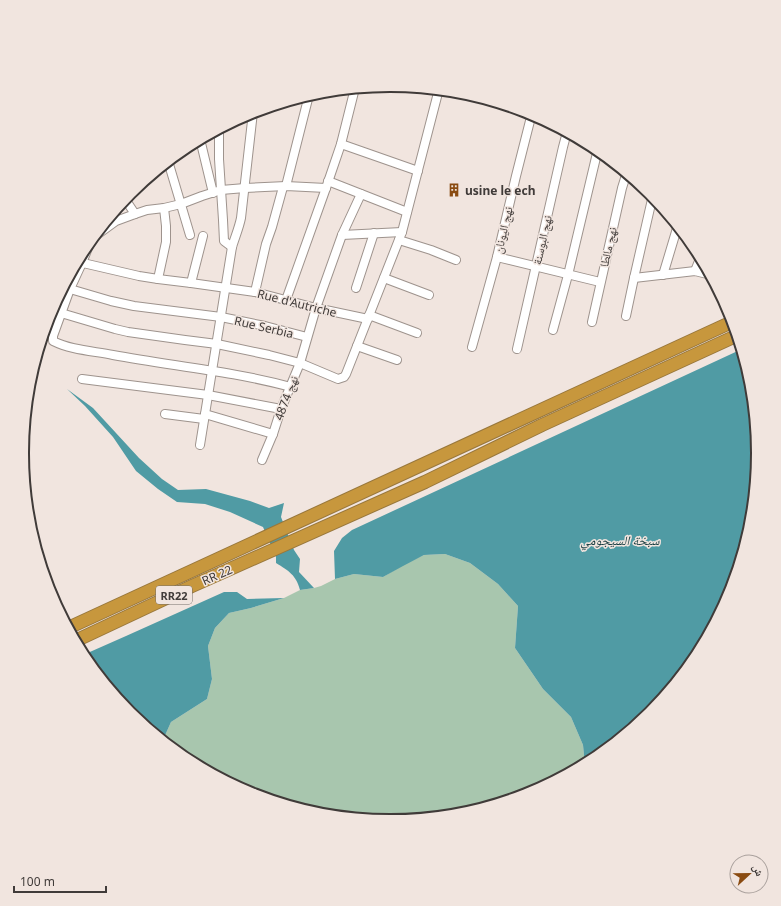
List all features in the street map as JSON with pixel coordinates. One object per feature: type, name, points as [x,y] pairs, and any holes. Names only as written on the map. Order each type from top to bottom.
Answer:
[{"type":"highway","points":[[73,626],[728,324]]},
{"type":"highway","name":"RR 22","points":[[80,639],[199,583],[294,542],[425,482],[523,434],[733,337]]},
{"type":"street","points":[[286,300],[341,144],[354,94]]},
{"type":"street","points":[[61,313],[115,329],[160,337],[217,344],[269,355],[300,363],[338,379],[341,378],[346,374],[400,236],[437,95]]},
{"type":"street","points":[[255,292],[266,244],[285,187],[306,102]]},
{"type":"street","points":[[200,445],[232,247],[241,218],[252,119]]},
{"type":"street","name":"نهج اليونان","points":[[472,347],[497,257],[530,120]]},
{"type":"street","points":[[219,135],[224,240],[232,247]]},
{"type":"street","name":"نهج البوسنة","points":[[517,349],[566,137]]},
{"type":"street","points":[[341,144],[418,170]]},
{"type":"street","points":[[201,145],[213,193]]},
{"type":"street","points":[[553,330],[568,275],[596,156]]},
{"type":"street","points":[[170,166],[190,235]]},
{"type":"street","name":"نهج مالطا","points":[[592,322],[625,178]]},
{"type":"street","points":[[111,225],[116,221],[147,210],[181,204],[221,190],[245,188],[327,185],[361,194],[406,212]]},
{"type":"street","name":"نهج 4874","points":[[262,460],[300,363],[316,308],[342,235],[361,194]]},
{"type":"street","points":[[626,316],[651,203]]},
{"type":"street","points":[[129,204],[135,214]]},
{"type":"street","points":[[158,279],[166,242],[164,208]]},
{"type":"street","points":[[663,275],[676,232]]},
{"type":"street","points":[[356,288],[374,233]]},
{"type":"street","points":[[342,235],[374,233],[400,236],[456,260]]},
{"type":"street","points":[[191,283],[203,236]]},
{"type":"street","points":[[497,257],[600,282]]},
{"type":"street","name":"Rue d'Autriche","points":[[83,263],[139,276],[255,292],[316,308],[369,317],[417,333]]},
{"type":"street","points":[[695,271],[698,263]]},
{"type":"street","points":[[80,268],[52,336],[53,340],[58,343],[73,348],[147,362],[212,370],[291,387]]},
{"type":"street","points":[[634,278],[695,271],[705,273]]},
{"type":"street","points":[[384,278],[429,295]]},
{"type":"street","name":"Rue Serbia","points":[[70,289],[134,306],[221,317],[265,326],[307,337]]},
{"type":"street","points":[[356,346],[397,360]]},
{"type":"street","points":[[82,379],[208,395],[281,409]]},
{"type":"street","points":[[164,414],[205,417],[273,434]]},
{"type":"green space","points":[[445,554],[470,563],[498,584],[518,606],[515,648],[543,689],[571,717],[583,745],[584,758],[529,787],[461,808],[414,814],[367,814],[320,808],[252,787],[210,766],[165,736],[171,722],[207,699],[212,679],[208,646],[215,628],[229,613],[284,598],[300,590],[321,586],[335,579],[354,574],[383,577],[424,555]]},
{"type":"water","name":"سبخة السيجومي","points":[[737,351],[749,406],[752,453],[749,500],[740,547],[733,569],[715,613],[704,634],[677,673],[646,709],[629,725],[611,740],[584,758],[583,745],[571,717],[543,689],[515,648],[518,606],[498,584],[470,563],[445,554],[424,555],[383,577],[354,574],[335,579],[334,551],[342,538],[352,530]]},
{"type":"water","points":[[67,389],[93,408],[139,458],[162,479],[178,490],[206,489],[250,501],[269,508],[284,503],[281,517],[294,550],[300,559],[299,572],[314,588],[300,590],[294,577],[285,568],[276,563],[276,557],[263,527],[230,512],[205,504],[177,502],[158,489],[136,471],[113,437],[85,406]]},
{"type":"water","points":[[224,592],[237,592],[247,599],[284,598],[229,613],[215,628],[208,646],[212,679],[207,699],[171,722],[165,736],[135,709],[104,673],[89,652]]},
{"type":"place","name":"usine le ech","points":[[454,190]]}]
